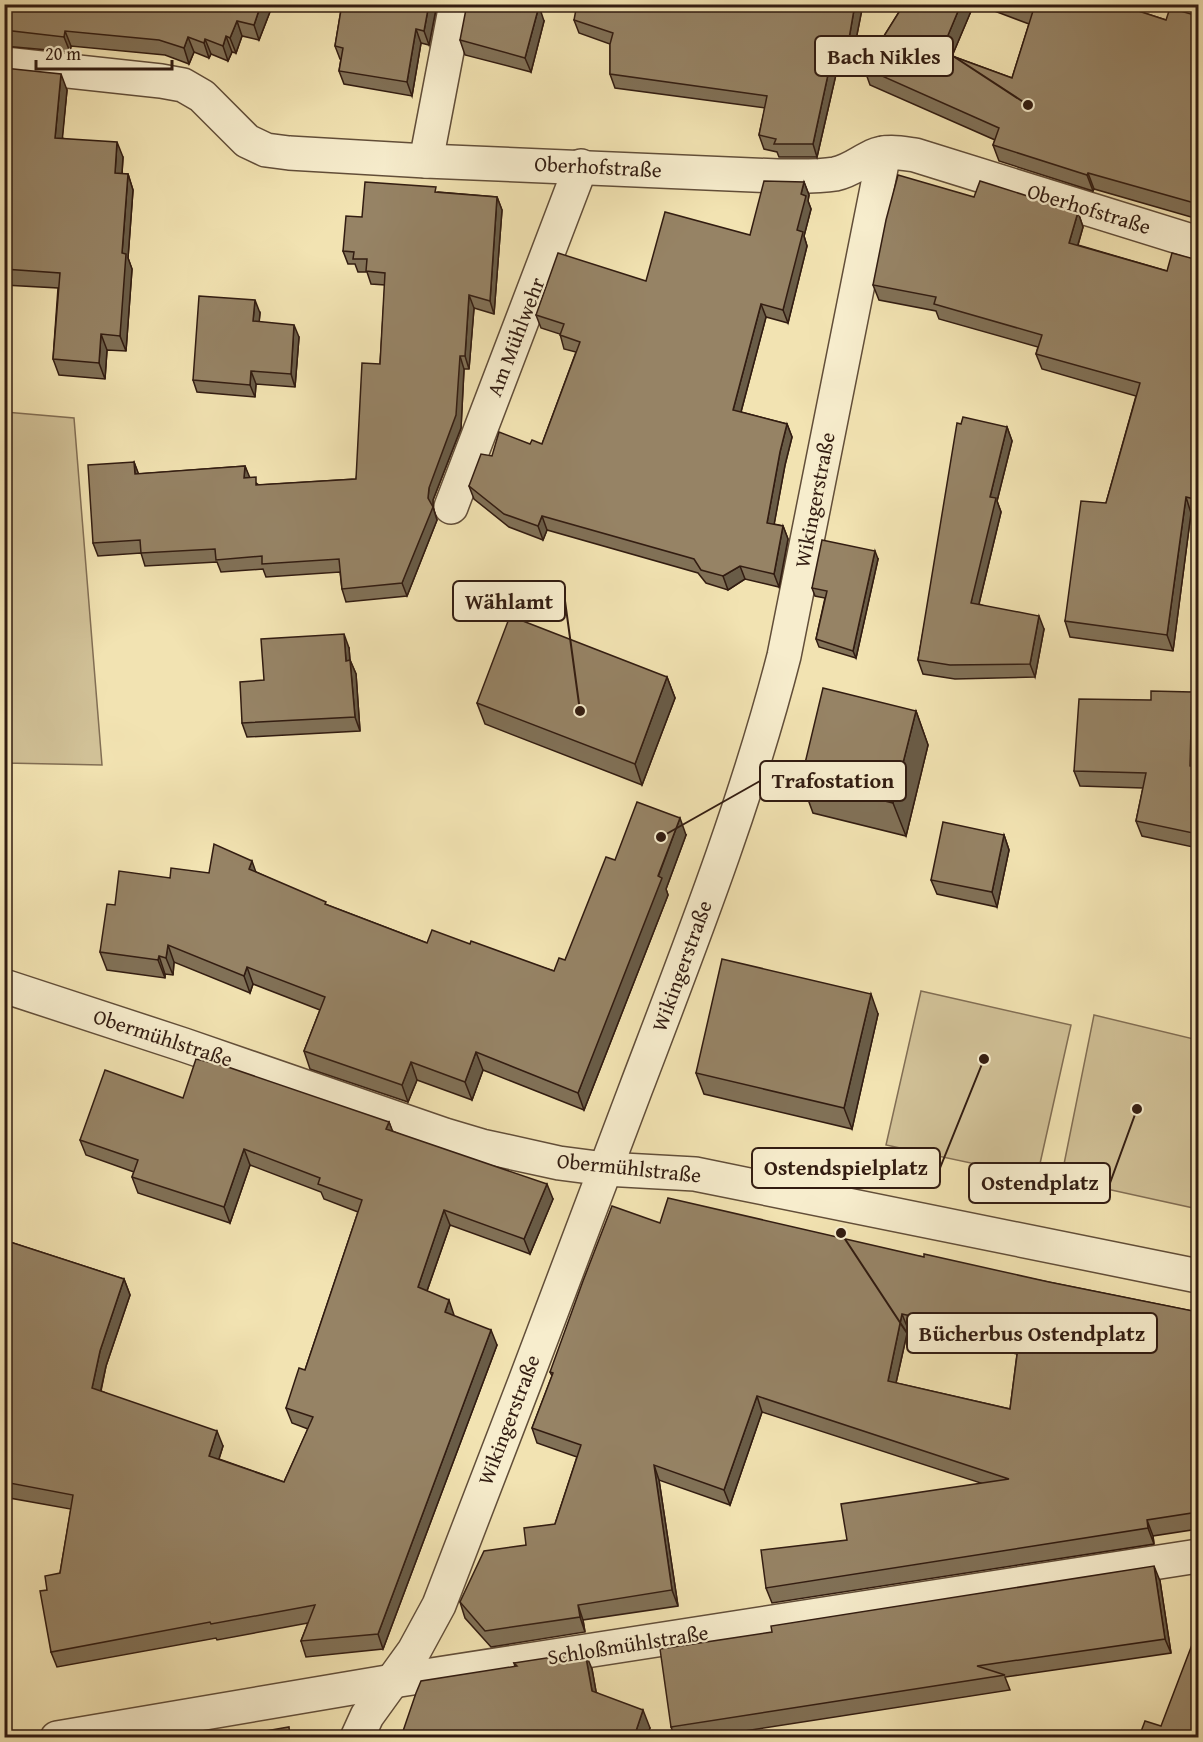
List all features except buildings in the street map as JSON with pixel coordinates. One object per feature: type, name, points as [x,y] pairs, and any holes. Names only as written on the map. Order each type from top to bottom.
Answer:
[{"type":"street","points":[[426,161],[456,4]]},
{"type":"street","name":"Oberhofstraße","points":[[4,64],[183,85],[202,96],[247,141],[266,150],[426,161],[778,176],[833,174],[848,170],[872,156],[884,153],[915,155],[1198,243]]},
{"type":"street","name":"Wikingerstraße","points":[[357,1737],[367,1716],[414,1651],[439,1605],[606,1169],[735,822],[766,726],[784,656],[884,153]]},
{"type":"street","name":"Am Mühlwehr","points":[[451,507],[581,166]]},
{"type":"street","name":"Obermühlstraße","points":[[4,986],[445,1135],[516,1154],[606,1169],[695,1174],[1198,1276]]},
{"type":"street","name":"Schloßmühlstraße","points":[[57,1737],[393,1681],[1198,1556]]},
{"type":"shaded area","points":[[5,412],[74,418],[102,765],[5,763]]},
{"type":"shaded area","points":[[921,991],[1071,1025],[1037,1177],[886,1145]]},
{"type":"shaded area","points":[[1094,1015],[1198,1040],[1198,1209],[1061,1179]]},
{"type":"place","name":"Bach Nikles","points":[[1028,105]]},
{"type":"place","name":"Wählamt","points":[[580,711]]},
{"type":"place","name":"Trafostation","points":[[661,837]]},
{"type":"place","name":"Ostendspielplatz","points":[[984,1059]]},
{"type":"place","name":"Ostendplatz","points":[[1137,1109]]},
{"type":"place","name":"Bücherbus Ostendplatz","points":[[841,1233]]}]
